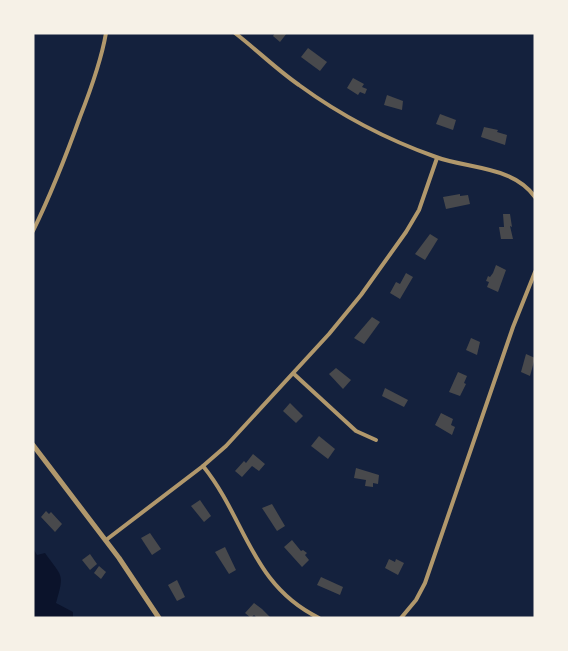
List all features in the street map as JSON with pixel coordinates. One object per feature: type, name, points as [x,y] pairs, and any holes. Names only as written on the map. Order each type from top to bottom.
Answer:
[{"type":"street","points":[[33,231],[54,187],[90,92],[106,33]]},
{"type":"street","points":[[235,33],[279,70],[320,100],[363,125],[437,158],[512,177],[526,186],[535,197]]},
{"type":"street","points":[[106,540],[226,446],[346,315],[406,232],[419,210],[437,158]]},
{"type":"street","points":[[401,618],[416,600],[425,583],[513,327],[535,272]]},
{"type":"street","points":[[294,374],[356,431],[376,440]]},
{"type":"street","points":[[33,445],[133,577],[159,618]]},
{"type":"street","points":[[203,466],[218,484],[258,562],[273,583],[296,605],[319,618]]},
{"type":"water","points":[[33,548],[37,555],[45,553],[58,571],[61,580],[56,603],[73,612],[73,617],[76,618],[33,618]]},
{"type":"building","points":[[275,33],[287,33],[280,42],[273,36]]},
{"type":"building","points":[[308,48],[327,62],[320,71],[301,57]]},
{"type":"building","points":[[353,78],[364,84],[362,87],[367,89],[365,94],[360,92],[358,95],[347,88]]},
{"type":"building","points":[[387,95],[403,101],[402,110],[384,105]]},
{"type":"building","points":[[440,114],[456,120],[453,130],[436,124]]},
{"type":"building","points":[[484,127],[507,135],[505,145],[481,137]]},
{"type":"building","points":[[460,194],[460,196],[468,195],[470,204],[446,209],[443,197]]},
{"type":"building","points":[[503,214],[510,214],[513,239],[501,239],[499,227],[504,227]]},
{"type":"building","points":[[430,234],[438,239],[425,260],[415,254]]},
{"type":"building","points":[[496,265],[506,270],[498,292],[487,287],[489,282],[486,281]]},
{"type":"building","points":[[406,273],[413,277],[400,299],[390,293],[396,282],[400,284]]},
{"type":"building","points":[[372,317],[380,322],[364,344],[354,338]]},
{"type":"building","points":[[471,338],[480,342],[477,355],[466,350]]},
{"type":"building","points":[[526,354],[535,358],[530,376],[521,372]]},
{"type":"building","points":[[336,368],[351,380],[343,389],[329,374]]},
{"type":"building","points":[[458,372],[467,376],[460,396],[449,392]]},
{"type":"building","points":[[385,388],[408,400],[404,407],[382,396]]},
{"type":"building","points":[[290,403],[303,416],[296,423],[283,411]]},
{"type":"building","points":[[441,413],[453,419],[451,425],[455,427],[452,435],[435,425]]},
{"type":"building","points":[[319,436],[335,449],[328,459],[311,446]]},
{"type":"building","points":[[253,454],[265,464],[259,471],[252,466],[242,477],[235,471]]},
{"type":"building","points":[[356,468],[379,475],[378,484],[373,483],[373,487],[365,486],[366,480],[354,478]]},
{"type":"building","points":[[200,500],[211,516],[204,522],[191,506]]},
{"type":"building","points":[[272,504],[285,526],[277,531],[262,508]]},
{"type":"building","points":[[46,511],[49,514],[51,512],[62,524],[55,532],[41,517]]},
{"type":"building","points":[[150,533],[161,549],[152,555],[141,538]]},
{"type":"building","points":[[292,540],[301,551],[307,553],[305,555],[309,560],[302,567],[284,547]]},
{"type":"building","points":[[225,547],[236,570],[229,574],[215,552]]},
{"type":"building","points":[[90,554],[97,564],[90,570],[82,560]]},
{"type":"building","points":[[389,559],[395,562],[396,559],[404,563],[398,575],[385,568]]},
{"type":"building","points":[[99,566],[106,572],[101,579],[94,573]]},
{"type":"building","points":[[321,577],[343,587],[340,595],[317,585]]},
{"type":"building","points":[[177,580],[185,597],[177,601],[168,585]]},
{"type":"building","points":[[254,603],[271,618],[257,618],[254,615],[251,618],[245,613]]}]
